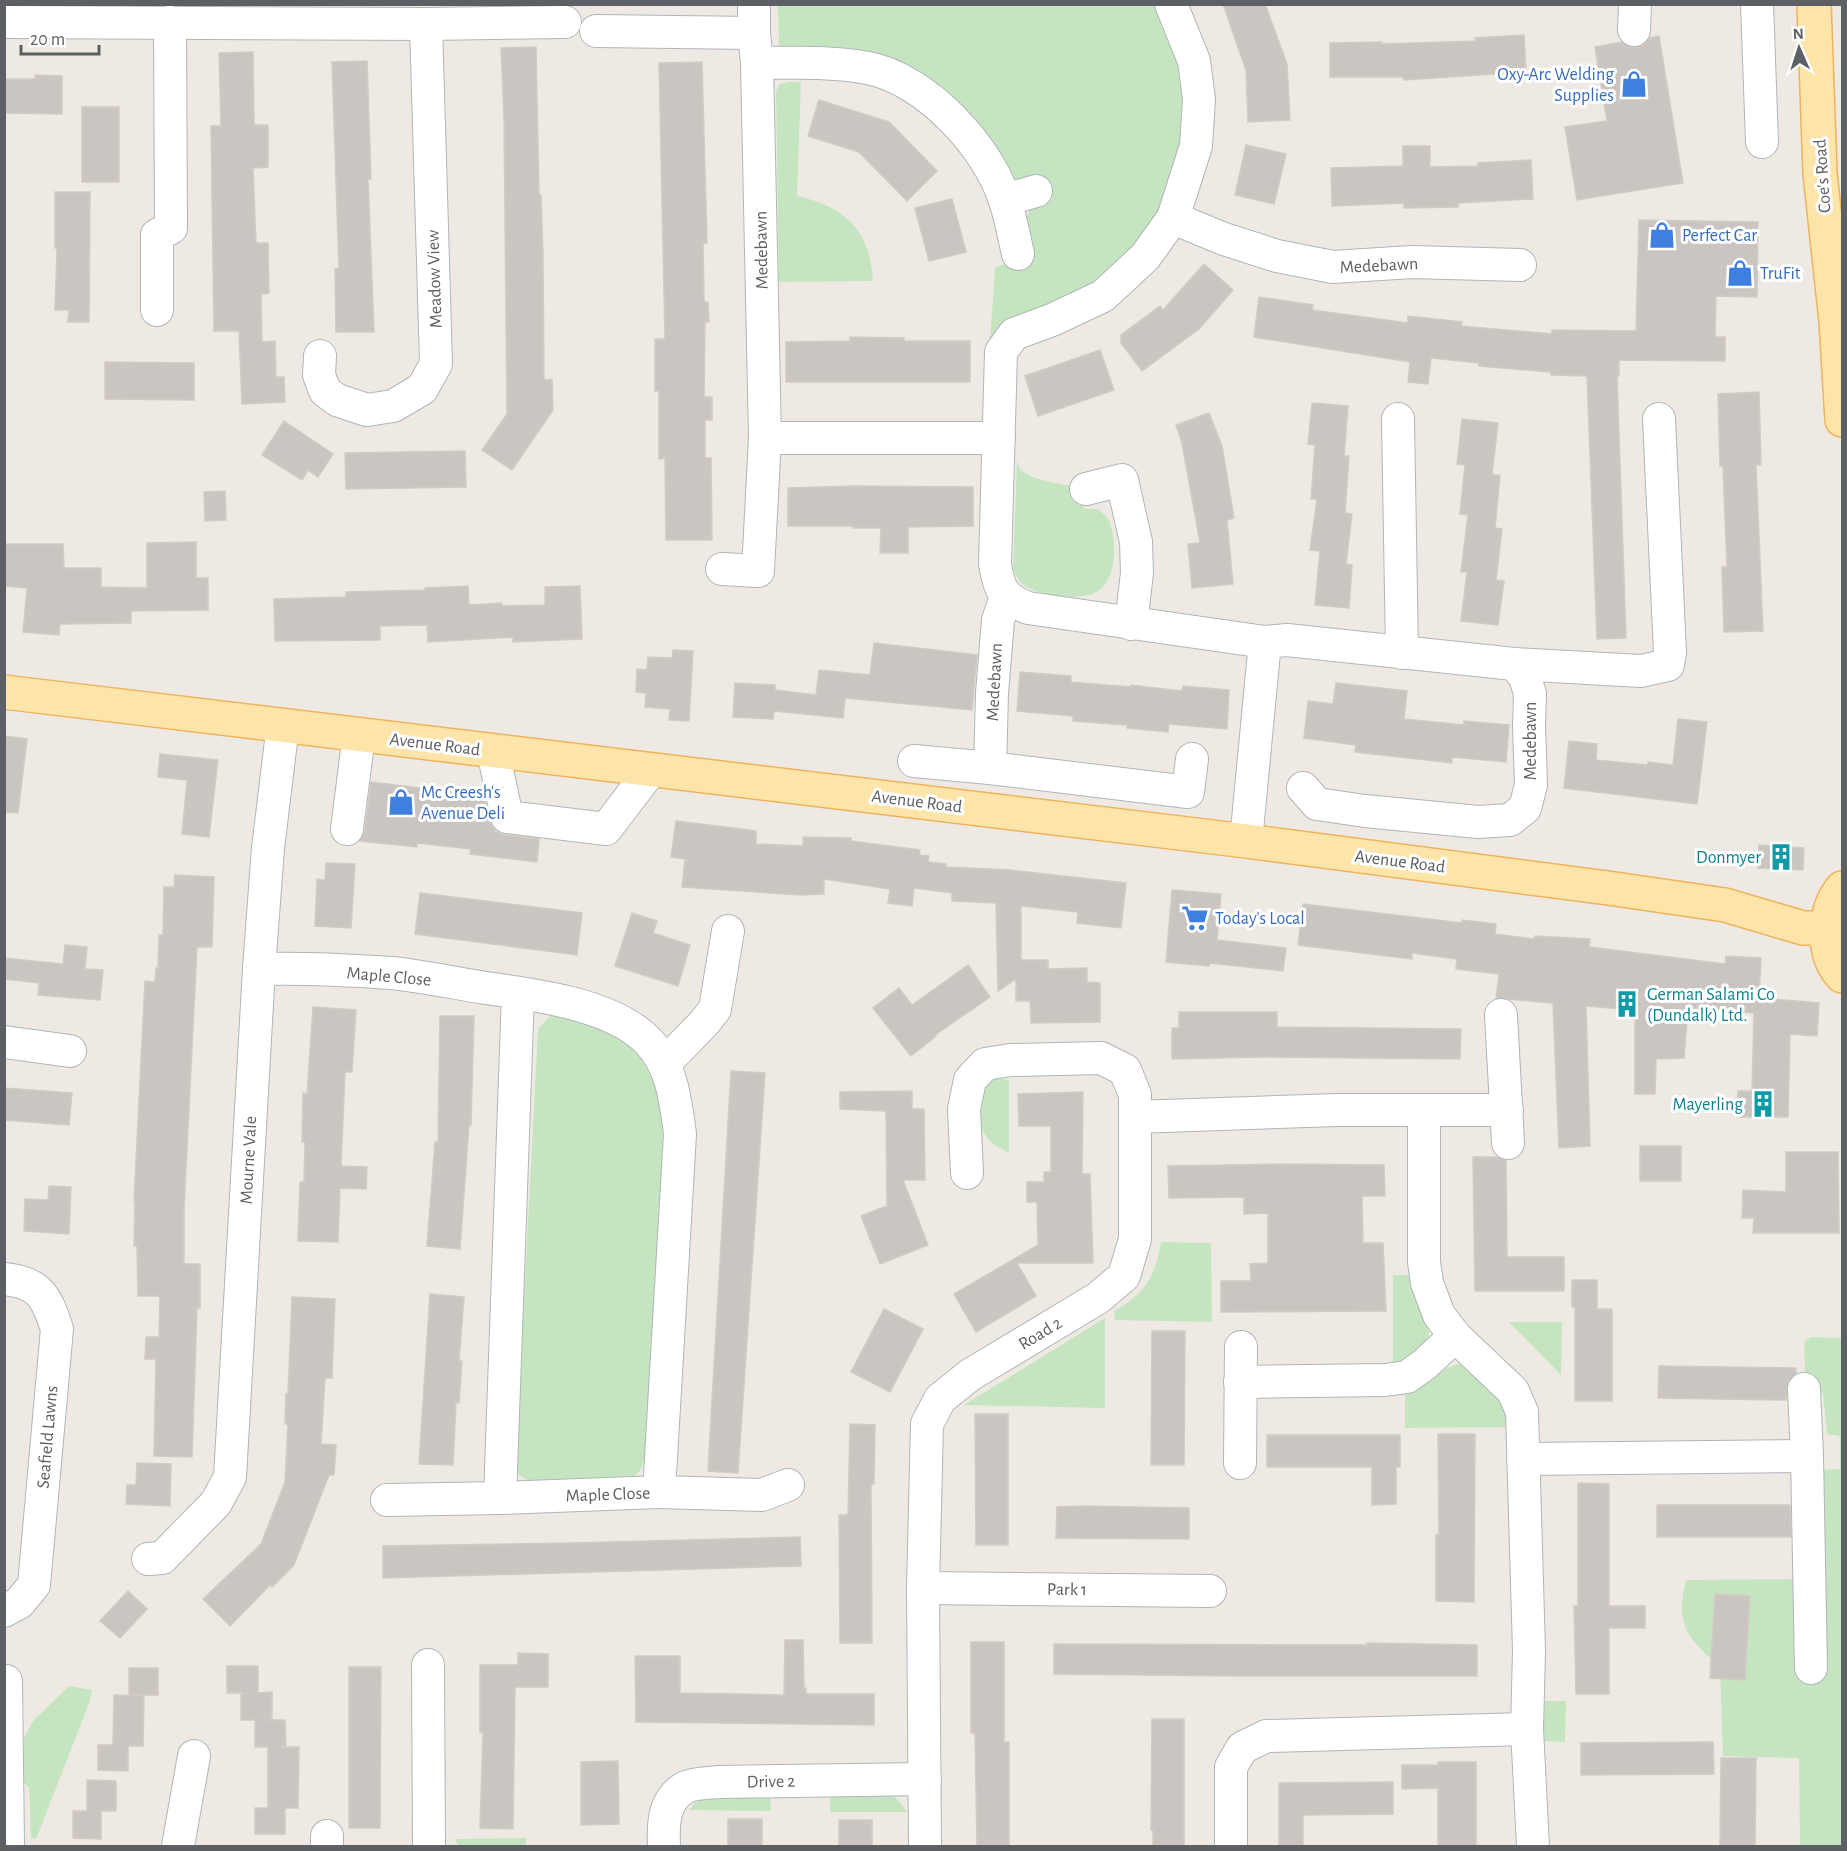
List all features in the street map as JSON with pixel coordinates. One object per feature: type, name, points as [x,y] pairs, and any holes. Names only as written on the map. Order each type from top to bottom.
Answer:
[{"type":"main road","name":"Coe's Road","points":[[1814,4],[1820,172],[1836,321],[1842,420]]},
{"type":"main road","name":"Avenue Road","points":[[4,692],[1246,841],[1725,905],[1803,928],[1827,928]]},
{"type":"main road","points":[[1842,888],[1831,908],[1827,928],[1829,951],[1842,976]]},
{"type":"street","points":[[1171,4],[1194,62],[1199,99],[1196,146],[1173,218],[1145,257],[1103,296],[1052,320],[1014,334],[1001,352],[995,564],[998,583],[1006,597],[1028,609],[1265,642],[1287,640],[1514,664],[1641,671],[1668,665],[1670,653],[1659,418]]},
{"type":"street","points":[[1757,4],[1762,142]]},
{"type":"street","points":[[4,22],[426,24],[564,22]]},
{"type":"street","points":[[157,310],[157,235],[171,228],[170,22]]},
{"type":"street","name":"Meadow View","points":[[320,356],[319,375],[325,391],[337,400],[367,410],[393,406],[422,389],[436,364],[426,24]]},
{"type":"street","points":[[596,31],[755,34],[813,63],[869,69],[900,81],[926,96],[951,117],[977,146],[1005,200],[1018,254]]},
{"type":"street","name":"Medebawn","points":[[722,569],[758,571],[765,438],[755,34]]},
{"type":"street","points":[[1005,200],[1036,191]]},
{"type":"street","name":"Medebawn","points":[[1173,218],[1224,239],[1266,252],[1333,267],[1412,262],[1520,265]]},
{"type":"street","points":[[1398,419],[1402,653]]},
{"type":"street","points":[[765,438],[999,438]]},
{"type":"street","points":[[1086,489],[1122,480],[1136,542],[1137,573],[1131,624]]},
{"type":"street","name":"Medebawn","points":[[990,768],[992,693],[998,620],[1006,597]]},
{"type":"street","points":[[1246,841],[1265,642]]},
{"type":"street","name":"Medebawn","points":[[1303,788],[1317,804],[1478,822],[1510,820],[1525,808],[1531,785],[1528,726],[1530,694],[1525,677],[1514,664]]},
{"type":"street","name":"Mourne Vale","points":[[148,1559],[162,1558],[216,1503],[230,1477],[259,969],[268,848],[283,725]]},
{"type":"street","points":[[347,829],[359,735]]},
{"type":"street","points":[[493,751],[507,817],[518,819],[606,829],[651,770]]},
{"type":"street","points":[[914,761],[1188,792],[1192,759]]},
{"type":"street","points":[[664,1064],[715,1009],[728,931]]},
{"type":"street","name":"Maple Close","points":[[259,969],[393,973],[578,1005],[601,1012],[621,1022],[648,1041],[664,1064],[671,1082],[680,1134],[659,1492],[387,1500]]},
{"type":"street","points":[[500,1498],[518,993]]},
{"type":"street","points":[[1501,1016],[1508,1143]]},
{"type":"street","points":[[4,1042],[70,1052]]},
{"type":"street","name":"Road 2","points":[[925,1846],[923,1588],[927,1424],[940,1399],[970,1375],[1098,1298],[1124,1276],[1135,1239],[1135,1095],[1125,1070],[1101,1058],[1011,1060],[985,1064],[970,1080],[963,1110],[967,1173]]},
{"type":"street","points":[[1135,1117],[1337,1110],[1507,1110]]},
{"type":"street","points":[[1424,1111],[1427,1283],[1439,1315],[1455,1336],[1513,1391],[1522,1412],[1528,1651],[1527,1729],[1533,1846]]},
{"type":"street","name":"Seafield Lawns","points":[[4,1279],[36,1288],[49,1305],[57,1329],[34,1585],[19,1603],[4,1611]]},
{"type":"street","points":[[1240,1382],[1385,1380],[1407,1377],[1425,1364],[1455,1336]]},
{"type":"street","points":[[1239,1464],[1240,1347]]},
{"type":"street","points":[[1804,1389],[1811,1668]]},
{"type":"street","points":[[1523,1459],[1807,1456]]},
{"type":"street","points":[[659,1492],[762,1495],[788,1485]]},
{"type":"street","name":"Park 1","points":[[923,1588],[1210,1591]]},
{"type":"street","points":[[428,1665],[429,1846]]},
{"type":"street","points":[[6,1681],[8,1846]]},
{"type":"street","points":[[1231,1846],[1231,1767],[1242,1748],[1266,1736],[1527,1729]]},
{"type":"street","points":[[178,1846],[194,1756]]},
{"type":"street","name":"Drive 2","points":[[664,1846],[663,1820],[673,1798],[686,1786],[719,1782],[925,1779]]},
{"type":"green space","points":[[778,5],[1166,5],[1191,101],[1167,209],[1113,280],[990,342],[995,268],[1007,263],[1030,209],[1053,199],[1045,179],[1023,184],[1011,179],[972,122],[801,48],[779,46]]},
{"type":"green space","points":[[801,82],[797,196],[829,207],[842,214],[852,224],[861,235],[867,248],[873,281],[779,282],[776,91],[780,84]]},
{"type":"green space","points":[[1017,460],[1020,469],[1025,473],[1048,482],[1080,488],[1084,509],[1098,509],[1107,518],[1113,536],[1114,557],[1109,577],[1098,591],[1081,596],[1057,596],[1045,594],[1019,581],[1013,569]]},
{"type":"green space","points":[[564,1015],[615,1028],[647,1064],[658,1087],[667,1140],[646,1453],[640,1470],[626,1481],[535,1484],[519,1475],[516,1468],[538,1029],[550,1016]]},
{"type":"green space","points":[[996,1078],[1009,1080],[1009,1153],[989,1140],[979,1118],[982,1095]]},
{"type":"green space","points":[[1161,1242],[1211,1243],[1212,1322],[1115,1320],[1114,1311],[1134,1298],[1152,1275]]},
{"type":"green space","points":[[1393,1275],[1413,1275],[1413,1292],[1427,1317],[1429,1335],[1423,1352],[1393,1366]]},
{"type":"green space","points":[[1105,1318],[1105,1408],[964,1405]]},
{"type":"green space","points":[[1509,1322],[1562,1322],[1561,1375]]},
{"type":"green space","points":[[1811,1337],[1842,1338],[1842,1846],[1800,1846],[1799,1758],[1723,1756],[1720,1667],[1692,1638],[1683,1620],[1682,1609],[1686,1580],[1802,1579],[1803,1471],[1840,1469],[1840,1436],[1827,1434],[1823,1393],[1806,1392],[1804,1342]]},
{"type":"green space","points":[[1460,1364],[1470,1367],[1487,1380],[1500,1398],[1515,1427],[1405,1428],[1405,1394],[1420,1387],[1451,1366]]},
{"type":"green space","points":[[69,1686],[92,1690],[90,1701],[36,1839],[31,1838],[29,1788],[23,1781],[24,1738],[33,1721]]},
{"type":"green space","points":[[1544,1701],[1566,1701],[1565,1742],[1544,1741]]},
{"type":"green space","points":[[830,1789],[888,1792],[907,1812],[830,1812]]},
{"type":"green space","points":[[770,1790],[771,1811],[690,1810],[697,1799]]},
{"type":"green space","points":[[526,1838],[526,1846],[459,1846],[455,1839]]},
{"type":"building","points":[[1223,4],[1265,4],[1287,64],[1290,120],[1248,122],[1246,70]]},
{"type":"building","points":[[1524,35],[1526,72],[1404,80],[1403,77],[1330,77],[1330,43],[1476,41],[1475,38]]},
{"type":"building","name":"Oxy-Arc Welding Supplies","points":[[1659,36],[1683,183],[1577,200],[1565,127],[1607,121],[1595,47],[1622,42],[1634,48],[1643,46],[1650,38]]},
{"type":"building","points":[[536,47],[539,195],[541,195],[543,255],[544,380],[552,379],[553,410],[512,470],[482,450],[507,414],[504,119],[501,48]]},
{"type":"building","points":[[253,52],[254,125],[268,125],[268,167],[253,168],[256,243],[268,243],[269,293],[261,294],[262,342],[275,341],[276,377],[284,377],[285,402],[242,404],[239,331],[214,331],[211,126],[221,126],[219,53]]},
{"type":"building","points":[[367,61],[371,179],[368,179],[374,332],[336,332],[335,269],[339,268],[332,62]]},
{"type":"building","points":[[702,62],[707,243],[703,243],[704,302],[708,302],[709,322],[705,322],[704,397],[712,397],[712,420],[705,420],[705,458],[711,458],[712,540],[666,540],[665,458],[659,459],[659,391],[655,391],[655,339],[665,339],[659,63]]},
{"type":"building","points":[[35,75],[62,76],[62,114],[4,113],[4,79],[35,79]]},
{"type":"building","points":[[819,100],[889,122],[937,171],[907,201],[859,152],[808,136]]},
{"type":"building","points":[[82,107],[119,107],[119,182],[82,182]]},
{"type":"building","points":[[1246,145],[1286,154],[1274,204],[1235,195]]},
{"type":"building","points":[[1403,146],[1430,146],[1430,167],[1478,166],[1478,163],[1531,160],[1533,199],[1458,203],[1458,207],[1404,208],[1404,203],[1332,206],[1331,168],[1403,166]]},
{"type":"building","points":[[55,192],[90,192],[89,322],[68,322],[69,310],[55,310],[57,248],[55,248]]},
{"type":"building","points":[[952,199],[966,252],[929,261],[915,208]]},
{"type":"building","points":[[1639,220],[1758,222],[1757,297],[1716,296],[1715,337],[1725,337],[1725,361],[1619,360],[1619,376],[1617,376],[1626,638],[1597,639],[1587,376],[1551,375],[1551,372],[1479,366],[1479,363],[1431,358],[1428,384],[1408,382],[1410,362],[1254,337],[1259,297],[1313,305],[1312,310],[1408,323],[1408,316],[1462,322],[1461,326],[1552,334],[1552,330],[1636,331]]},
{"type":"building","points":[[1204,264],[1233,290],[1199,329],[1142,371],[1121,343],[1121,335],[1160,306],[1163,310]]},
{"type":"building","points":[[850,337],[904,338],[904,341],[970,341],[970,382],[786,382],[786,342],[850,341]]},
{"type":"building","points":[[1100,350],[1114,390],[1038,416],[1025,376]]},
{"type":"building","points":[[105,362],[194,363],[194,400],[105,399]]},
{"type":"building","points":[[1759,392],[1761,465],[1756,465],[1763,631],[1724,632],[1722,567],[1727,567],[1718,394]]},
{"type":"building","points":[[1312,403],[1348,406],[1344,456],[1349,456],[1345,513],[1352,514],[1346,564],[1352,565],[1349,608],[1315,605],[1320,551],[1310,550],[1317,499],[1311,499],[1315,445],[1308,444]]},
{"type":"building","points":[[1209,413],[1222,446],[1234,518],[1227,520],[1233,584],[1192,588],[1188,544],[1200,543],[1182,443],[1176,425]]},
{"type":"building","points":[[1462,419],[1498,423],[1492,475],[1500,475],[1495,528],[1502,529],[1496,580],[1504,581],[1498,625],[1461,621],[1467,572],[1461,572],[1468,515],[1460,514],[1465,465],[1457,464]]},
{"type":"building","points":[[284,421],[333,454],[318,477],[308,470],[302,480],[262,455]]},
{"type":"building","points":[[465,451],[466,487],[346,489],[345,453]]},
{"type":"building","points":[[973,487],[973,526],[908,527],[908,553],[880,553],[881,528],[788,526],[788,488]]},
{"type":"building","points":[[225,491],[226,520],[205,521],[204,492]]},
{"type":"building","points":[[196,542],[196,578],[208,578],[208,610],[131,611],[131,623],[60,624],[59,635],[23,632],[27,588],[4,586],[4,544],[63,544],[64,568],[101,568],[101,587],[147,588],[147,543]]},
{"type":"building","points":[[468,586],[469,605],[502,603],[502,606],[545,605],[545,587],[580,586],[582,639],[513,642],[513,637],[428,642],[427,625],[380,626],[380,640],[275,641],[274,599],[346,597],[346,592],[425,590],[425,588]]},
{"type":"building","points":[[874,643],[977,655],[972,710],[845,698],[843,718],[774,711],[773,719],[733,717],[735,683],[775,685],[775,690],[816,695],[819,670],[870,675]]},
{"type":"building","points":[[673,650],[693,651],[689,721],[669,720],[670,709],[645,707],[646,693],[636,692],[637,669],[647,670],[648,657],[672,658]]},
{"type":"building","points":[[1020,672],[1071,676],[1071,682],[1131,687],[1131,685],[1182,691],[1183,686],[1229,690],[1227,729],[1169,724],[1168,732],[1127,728],[1127,725],[1073,721],[1073,716],[1017,711]]},
{"type":"building","points":[[1336,683],[1407,691],[1404,719],[1464,725],[1464,721],[1509,725],[1506,762],[1452,757],[1452,763],[1355,752],[1356,745],[1304,738],[1308,701],[1333,704]]},
{"type":"building","points":[[1678,719],[1707,722],[1697,804],[1564,788],[1569,741],[1597,744],[1596,760],[1673,765]]},
{"type":"building","points":[[4,736],[27,739],[18,813],[4,812]]},
{"type":"building","points":[[160,754],[218,760],[209,837],[182,834],[187,780],[158,777]]},
{"type":"building","points":[[371,782],[484,796],[489,821],[495,831],[505,835],[539,839],[537,862],[470,854],[471,849],[417,843],[417,847],[360,841],[365,831]]},
{"type":"building","points":[[676,821],[756,831],[756,844],[803,846],[803,837],[851,838],[851,841],[920,850],[919,855],[929,856],[928,862],[946,864],[946,867],[1010,870],[1126,883],[1121,928],[1077,923],[1078,912],[1021,906],[1021,960],[1048,960],[1048,969],[1087,968],[1087,982],[1100,983],[1100,1022],[1031,1023],[1030,1001],[1016,1001],[1016,979],[998,991],[996,903],[952,901],[952,893],[914,888],[912,906],[888,903],[890,889],[824,879],[824,894],[801,895],[682,887],[685,859],[671,857]]},
{"type":"building","name":"Donmyer","points":[[1759,845],[1804,848],[1803,870],[1758,868]]},
{"type":"building","points":[[326,863],[355,864],[351,928],[315,926],[317,879],[325,880]]},
{"type":"building","points":[[175,875],[214,877],[212,947],[197,947],[184,1209],[184,1264],[200,1264],[200,1308],[197,1308],[192,1457],[154,1456],[156,1359],[145,1359],[146,1337],[159,1337],[160,1296],[138,1296],[137,1246],[134,1246],[134,1201],[145,981],[155,982],[156,968],[158,968],[159,935],[163,935],[164,887],[174,887]]},
{"type":"building","name":"Today's Local","points":[[1172,890],[1221,894],[1217,940],[1286,948],[1283,971],[1210,963],[1209,966],[1166,962]]},
{"type":"building","points":[[420,893],[582,913],[577,955],[415,934]]},
{"type":"building","points":[[1303,904],[1462,923],[1462,920],[1496,924],[1495,934],[1534,939],[1535,936],[1590,939],[1589,947],[1725,964],[1726,956],[1761,958],[1759,998],[1819,1003],[1817,1036],[1790,1034],[1788,1117],[1737,1117],[1738,1091],[1752,1091],[1754,1013],[1688,1008],[1684,1058],[1656,1059],[1655,1094],[1635,1094],[1635,1010],[1586,1006],[1590,1146],[1559,1148],[1553,1003],[1496,998],[1499,974],[1456,969],[1457,959],[1412,953],[1412,959],[1298,945]]},
{"type":"building","points":[[632,913],[657,921],[653,933],[690,945],[678,986],[615,966]]},
{"type":"building","points":[[65,945],[87,947],[85,969],[103,970],[100,1000],[38,995],[39,983],[4,979],[4,958],[63,964]]},
{"type":"building","points":[[968,965],[990,997],[935,1035],[911,1056],[873,1008],[899,988],[912,1005]]},
{"type":"building","points":[[313,1007],[356,1010],[352,1072],[345,1072],[341,1166],[367,1167],[366,1189],[340,1188],[338,1242],[298,1241],[300,1182],[304,1182],[303,1093],[307,1094]]},
{"type":"building","points":[[1179,1012],[1277,1012],[1277,1027],[1461,1029],[1460,1059],[1261,1057],[1172,1059],[1172,1028],[1179,1028]]},
{"type":"building","points":[[440,1016],[474,1016],[471,1125],[469,1125],[460,1249],[427,1246],[435,1142],[438,1142]]},
{"type":"building","points":[[731,1071],[765,1073],[738,1473],[708,1471]]},
{"type":"building","points":[[4,1088],[72,1093],[69,1125],[4,1120]]},
{"type":"building","points":[[912,1091],[912,1109],[924,1109],[925,1180],[903,1180],[928,1245],[880,1264],[861,1216],[887,1206],[886,1111],[840,1109],[840,1092]]},
{"type":"building","points":[[1083,1092],[1082,1174],[1090,1174],[1093,1263],[1017,1263],[1036,1296],[976,1332],[954,1294],[1038,1245],[1037,1202],[1027,1202],[1027,1182],[1044,1182],[1044,1172],[1051,1172],[1051,1126],[1019,1126],[1018,1094]]},
{"type":"building","points":[[1640,1146],[1681,1146],[1681,1181],[1640,1181]]},
{"type":"building","points":[[1786,1152],[1838,1152],[1839,1233],[1753,1233],[1754,1218],[1742,1218],[1743,1190],[1786,1192]]},
{"type":"building","points":[[1473,1157],[1497,1157],[1506,1160],[1507,1257],[1564,1257],[1564,1291],[1475,1291]]},
{"type":"building","points":[[1384,1165],[1385,1196],[1362,1196],[1363,1243],[1383,1243],[1386,1311],[1221,1312],[1221,1281],[1251,1281],[1250,1264],[1268,1263],[1268,1213],[1244,1214],[1244,1197],[1169,1198],[1168,1166]]},
{"type":"building","points":[[49,1186],[71,1187],[69,1234],[24,1231],[25,1199],[48,1200]]},
{"type":"building","points":[[1572,1280],[1597,1280],[1597,1309],[1612,1309],[1612,1401],[1575,1401],[1575,1307],[1572,1307]]},
{"type":"building","points":[[430,1294],[464,1297],[459,1361],[462,1361],[459,1403],[456,1402],[453,1465],[419,1464]]},
{"type":"building","points":[[292,1297],[335,1299],[332,1378],[325,1378],[321,1444],[336,1445],[334,1475],[329,1475],[294,1565],[272,1587],[270,1585],[230,1626],[203,1599],[261,1544],[285,1482],[288,1424],[285,1424],[286,1394],[288,1394]]},
{"type":"building","points":[[884,1309],[923,1329],[890,1392],[851,1372]]},
{"type":"building","points":[[1152,1331],[1185,1331],[1184,1465],[1151,1465]]},
{"type":"building","points":[[1659,1366],[1796,1368],[1796,1373],[1788,1381],[1786,1400],[1658,1398]]},
{"type":"building","points":[[975,1414],[1008,1414],[1008,1545],[976,1545]]},
{"type":"building","points":[[850,1424],[875,1425],[874,1484],[871,1484],[872,1643],[840,1643],[839,1515],[848,1515]]},
{"type":"building","points":[[1438,1434],[1475,1434],[1474,1602],[1436,1601],[1436,1535],[1439,1535]]},
{"type":"building","points":[[1267,1435],[1400,1435],[1400,1467],[1396,1467],[1396,1504],[1372,1505],[1372,1467],[1267,1467]]},
{"type":"building","points":[[137,1463],[171,1464],[170,1506],[126,1504],[127,1485],[136,1485]]},
{"type":"building","points":[[1578,1483],[1609,1484],[1609,1606],[1645,1606],[1645,1628],[1609,1628],[1609,1694],[1576,1694],[1574,1606],[1578,1606]]},
{"type":"building","points":[[1657,1505],[1790,1505],[1791,1537],[1657,1537]]},
{"type":"building","points":[[1057,1507],[1189,1508],[1189,1539],[1056,1538]]},
{"type":"building","points":[[800,1537],[801,1566],[383,1578],[383,1546]]},
{"type":"building","points":[[128,1591],[147,1609],[120,1638],[100,1621]]},
{"type":"building","points":[[1715,1594],[1750,1596],[1745,1680],[1710,1678]]},
{"type":"building","points":[[785,1640],[803,1640],[806,1694],[874,1694],[874,1725],[636,1722],[635,1656],[680,1656],[680,1693],[784,1695]]},
{"type":"building","points":[[971,1642],[1004,1642],[1004,1742],[1009,1742],[1009,1846],[977,1846],[975,1733],[971,1733]]},
{"type":"building","points":[[1367,1643],[1477,1645],[1477,1676],[1054,1674],[1054,1644],[1367,1645]]},
{"type":"building","points":[[518,1653],[548,1654],[548,1687],[515,1687],[513,1829],[480,1828],[483,1732],[480,1732],[480,1665],[518,1665]]},
{"type":"building","points":[[227,1666],[258,1666],[258,1693],[272,1692],[272,1720],[285,1720],[286,1746],[278,1747],[299,1747],[298,1808],[285,1808],[285,1834],[255,1834],[255,1808],[268,1808],[268,1747],[255,1747],[255,1720],[241,1720],[241,1693],[227,1693]]},
{"type":"building","points":[[349,1667],[381,1667],[380,1828],[349,1828]]},
{"type":"building","points":[[129,1668],[158,1668],[158,1695],[129,1695]]},
{"type":"building","points":[[114,1695],[144,1696],[143,1746],[128,1746],[128,1771],[98,1770],[98,1745],[113,1745]]},
{"type":"building","points":[[1152,1719],[1184,1719],[1184,1846],[1153,1846],[1153,1830],[1151,1830]]},
{"type":"building","points":[[1713,1742],[1714,1774],[1581,1775],[1581,1743]]},
{"type":"building","points":[[1721,1758],[1756,1758],[1755,1846],[1720,1846]]},
{"type":"building","points":[[618,1761],[619,1824],[581,1825],[581,1762]]},
{"type":"building","points":[[1438,1762],[1476,1762],[1476,1846],[1438,1846],[1438,1788],[1402,1789],[1402,1765],[1438,1765]]},
{"type":"building","points":[[87,1780],[116,1781],[116,1811],[101,1811],[101,1839],[73,1838],[73,1811],[87,1811]]},
{"type":"building","points":[[1393,1782],[1393,1814],[1303,1815],[1303,1846],[1279,1846],[1279,1783]]},
{"type":"building","points":[[728,1819],[762,1819],[762,1846],[728,1846]]},
{"type":"building","points":[[839,1820],[872,1820],[872,1846],[839,1846]]},
{"type":"place","name":"Oxy-Arc Welding Supplies","points":[[1634,84]]},
{"type":"place","name":"Perfect Car","points":[[1662,235]]},
{"type":"place","name":"TruFit","points":[[1740,273]]},
{"type":"place","name":"Mc Creesh's Avenue Deli","points":[[401,802]]},
{"type":"place","name":"Donmyer","points":[[1781,857]]},
{"type":"place","name":"Today's Local","points":[[1195,918]]},
{"type":"place","name":"German Salami Co (Dundalk) Ltd.","points":[[1627,1004]]},
{"type":"place","name":"Mayerling","points":[[1763,1104]]}]
